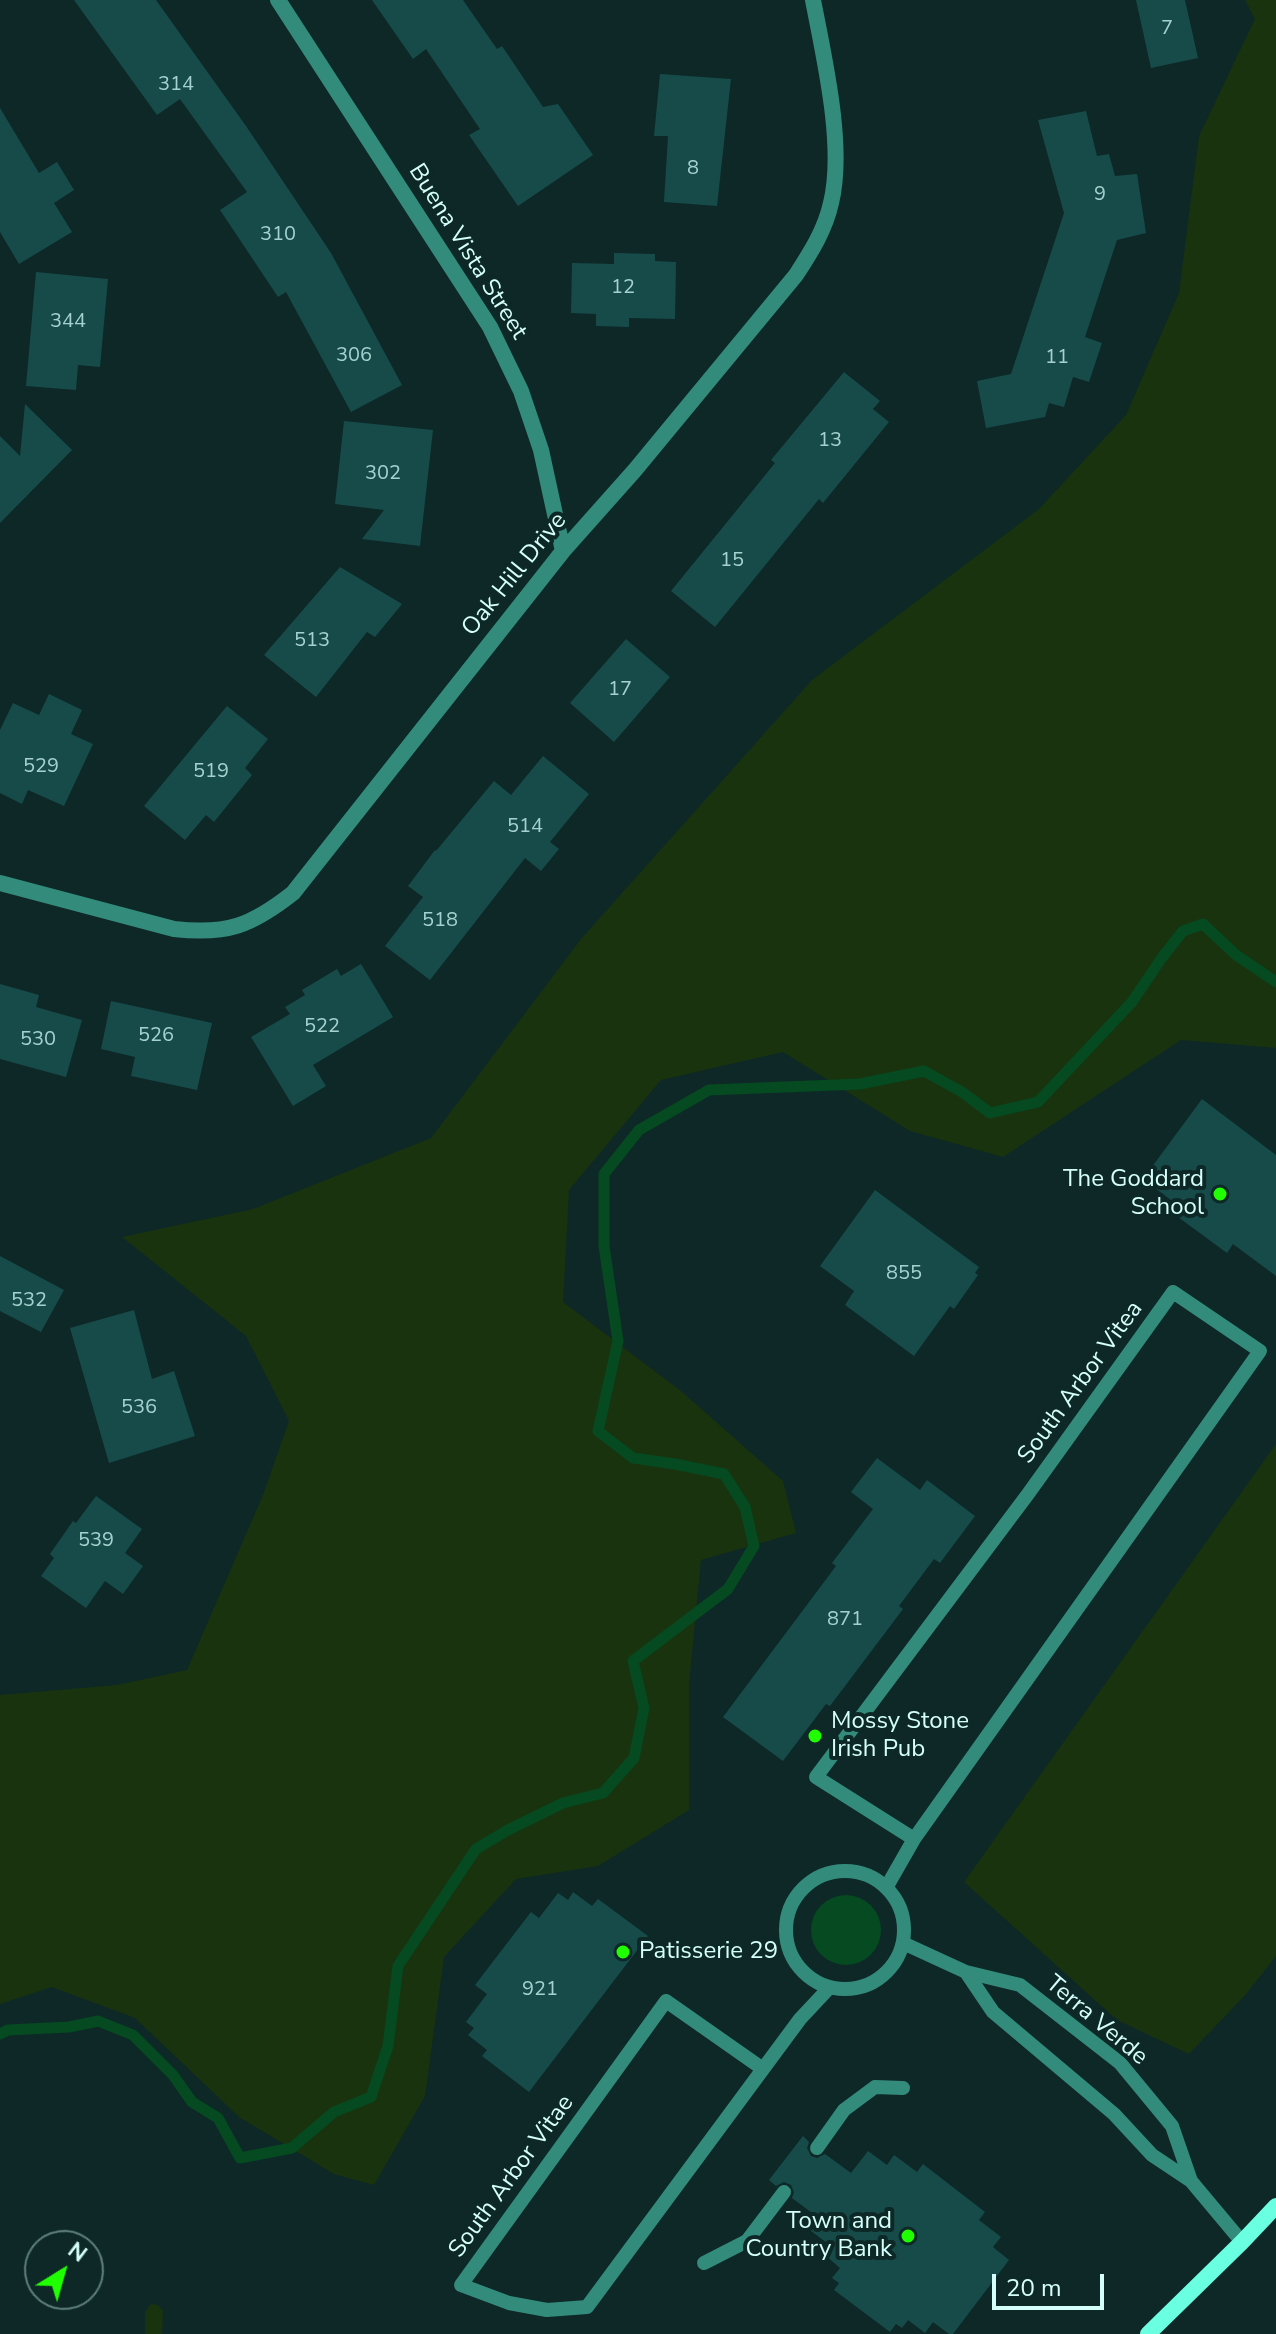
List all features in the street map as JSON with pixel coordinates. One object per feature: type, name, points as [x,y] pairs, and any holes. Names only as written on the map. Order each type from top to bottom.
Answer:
[{"type":"main road","points":[[1148,2334],[1276,2206]]},
{"type":"street","name":"Buena Vista Street","points":[[278,0],[490,327],[521,391],[541,450],[563,551]]},
{"type":"street","name":"Oak Hill Drive","points":[[0,883],[174,929],[203,932],[236,927],[266,914],[293,893],[563,551],[635,470],[786,287],[819,241],[832,202],[836,161],[828,80],[813,0]]},
{"type":"lane","name":"South Arbor Vitea","points":[[886,1888],[914,1839],[1260,1351],[1173,1292],[1028,1494],[816,1777],[914,1839]]},
{"type":"lane","points":[[851,1871],[870,1877],[886,1888],[898,1904],[904,1923],[903,1943],[896,1961],[867,1986],[848,1990],[829,1988],[797,1966],[785,1930],[789,1911],[798,1893],[813,1880],[831,1872],[851,1871]]},
{"type":"lane","name":"Terra Verde","points":[[903,1943],[966,1972],[1020,1985],[1120,2063],[1172,2126],[1191,2181]]},
{"type":"lane","name":"Terra Verde","points":[[966,1972],[993,2012],[1114,2114],[1152,2155],[1191,2181],[1242,2242]]},
{"type":"lane","name":"South Arbor Vitae","points":[[763,2069],[666,2001],[461,2285],[509,2303],[547,2310],[587,2307],[800,2019],[829,1988]]},
{"type":"lane","points":[[817,2148],[844,2110],[875,2087],[903,2088]]},
{"type":"lane","points":[[704,2263],[747,2241],[784,2192]]},
{"type":"shaded area","points":[[1245,0],[1276,0],[1276,1048],[1181,1040],[1003,1157],[910,1131],[783,1052],[661,1080],[569,1190],[563,1302],[681,1391],[783,1481],[796,1533],[701,1560],[689,1684],[689,1810],[598,1866],[516,1879],[444,1957],[425,2096],[374,2185],[334,2174],[239,2117],[135,2018],[52,1987],[0,2004],[0,1695],[117,1685],[187,1670],[263,1495],[289,1421],[246,1336],[122,1237],[253,1209],[431,1138],[581,939],[812,680],[1039,509],[1126,415],[1179,293],[1199,136],[1255,19]]},
{"type":"shaded area","points":[[1276,1444],[1276,1956],[1247,1993],[1189,2054],[1117,2020],[964,1882]]},
{"type":"shaded area","points":[[846,1895],[871,1905],[881,1930],[871,1955],[846,1965],[821,1955],[811,1930],[821,1905]]},
{"type":"shaded area","points":[[151,2304],[158,2305],[163,2311],[162,2334],[145,2334],[145,2312]]},
{"type":"building","points":[[74,0],[156,0],[331,253],[402,385],[351,412],[286,292],[278,297],[220,210],[247,192],[180,99],[157,115]]},
{"type":"building","points":[[372,0],[463,0],[497,49],[502,46],[543,107],[558,104],[593,155],[518,206],[469,135],[480,129],[426,49],[413,59]]},
{"type":"building","points":[[1136,0],[1185,0],[1198,58],[1151,68]]},
{"type":"building","points":[[660,74],[731,79],[717,206],[664,202],[668,136],[654,136]]},
{"type":"building","points":[[0,108],[39,173],[57,162],[74,190],[54,203],[72,232],[19,264],[0,232]]},
{"type":"building","points":[[1086,111],[1097,156],[1109,154],[1115,176],[1137,174],[1146,233],[1117,240],[1085,337],[1102,343],[1089,382],[1073,377],[1064,407],[1049,403],[1045,417],[986,428],[977,381],[1011,374],[1064,213],[1038,120]]},
{"type":"building","points":[[614,253],[655,254],[655,261],[676,262],[675,319],[629,318],[629,327],[596,326],[596,314],[571,313],[572,263],[614,264]]},
{"type":"building","points":[[36,272],[108,279],[100,367],[78,365],[76,390],[26,386]]},
{"type":"building","points":[[844,372],[880,401],[873,409],[889,422],[823,503],[819,499],[715,627],[671,591],[775,463],[771,460]]},
{"type":"building","points":[[25,404],[72,450],[0,523],[0,436],[20,456]]},
{"type":"building","points":[[344,421],[433,430],[420,546],[362,539],[384,510],[335,504]]},
{"type":"building","points":[[340,567],[402,604],[375,637],[367,632],[316,697],[264,655]]},
{"type":"building","points":[[626,639],[670,677],[614,742],[570,703]]},
{"type":"building","points":[[49,694],[82,710],[71,734],[93,744],[64,806],[28,790],[22,804],[0,793],[0,730],[13,703],[39,715]]},
{"type":"building","points":[[227,706],[268,739],[245,768],[252,775],[214,822],[206,815],[185,840],[144,806]]},
{"type":"building","points":[[543,756],[589,794],[550,842],[559,849],[541,871],[525,858],[430,980],[385,946],[423,897],[408,886],[494,781],[511,795]]},
{"type":"building","points":[[361,964],[393,1017],[313,1065],[326,1086],[293,1106],[251,1037],[290,1014],[285,1007],[305,995],[302,990],[337,969],[341,976]]},
{"type":"building","points":[[0,984],[39,995],[36,1007],[82,1020],[66,1077],[0,1059]]},
{"type":"building","points":[[111,1001],[212,1023],[197,1090],[131,1076],[135,1057],[101,1049]]},
{"type":"building","name":"The Goddard School","points":[[1202,1099],[1276,1155],[1276,1276],[1233,1244],[1227,1253],[1178,1217],[1184,1210],[1143,1179]]},
{"type":"building","points":[[875,1190],[979,1267],[975,1273],[978,1275],[954,1309],[950,1306],[914,1356],[845,1305],[854,1291],[820,1266]]},
{"type":"building","points":[[0,1256],[64,1290],[41,1332],[0,1311]]},
{"type":"building","points":[[134,1310],[152,1379],[174,1371],[195,1436],[109,1463],[70,1328]]},
{"type":"building","points":[[877,1458],[920,1490],[927,1480],[975,1516],[940,1563],[934,1559],[899,1606],[903,1609],[830,1706],[826,1704],[783,1761],[723,1717],[836,1566],[832,1563],[873,1509],[851,1492]]},
{"type":"building","points":[[96,1496],[142,1529],[125,1553],[143,1566],[123,1594],[105,1581],[86,1608],[41,1576],[54,1558],[50,1554],[73,1521],[76,1523]]},
{"type":"building","points":[[573,1892],[592,1906],[598,1899],[648,1936],[529,2092],[482,2056],[487,2050],[468,2035],[474,2028],[466,2022],[487,1994],[475,1985],[531,1912],[539,1918],[558,1893],[568,1900]]},
{"type":"building","name":"Town and Country Bank","points":[[803,2136],[809,2142],[807,2148],[811,2156],[817,2158],[825,2154],[851,2173],[868,2151],[887,2165],[894,2155],[917,2172],[923,2164],[985,2212],[979,2220],[1001,2237],[993,2247],[1009,2260],[953,2334],[933,2322],[925,2333],[908,2320],[902,2328],[896,2324],[890,2332],[834,2290],[839,2283],[832,2278],[840,2268],[825,2255],[831,2246],[811,2231],[820,2219],[792,2198],[794,2192],[791,2185],[784,2182],[776,2186],[769,2180]]},
{"type":"waterway","points":[[0,2034],[8,2030],[69,2027],[98,2021],[133,2035],[173,2075],[192,2102],[218,2118],[240,2158],[292,2148],[334,2112],[371,2097],[388,2046],[398,1966],[476,1849],[563,1803],[603,1793],[634,1758],[644,1708],[633,1661],[728,1589],[754,1546],[745,1507],[724,1474],[633,1458],[598,1431],[618,1341],[604,1246],[604,1174],[639,1130],[709,1090],[860,1084],[924,1071],[962,1092],[990,1113],[1038,1102],[1132,1002],[1183,931],[1203,924],[1236,955],[1276,982]]},
{"type":"place","name":"The Goddard School","points":[[1220,1194]]},
{"type":"place","name":"Mossy Stone Irish Pub","points":[[815,1736]]},
{"type":"place","name":"Patisserie 29","points":[[623,1952]]},
{"type":"place","name":"Town and Country Bank","points":[[908,2236]]}]
